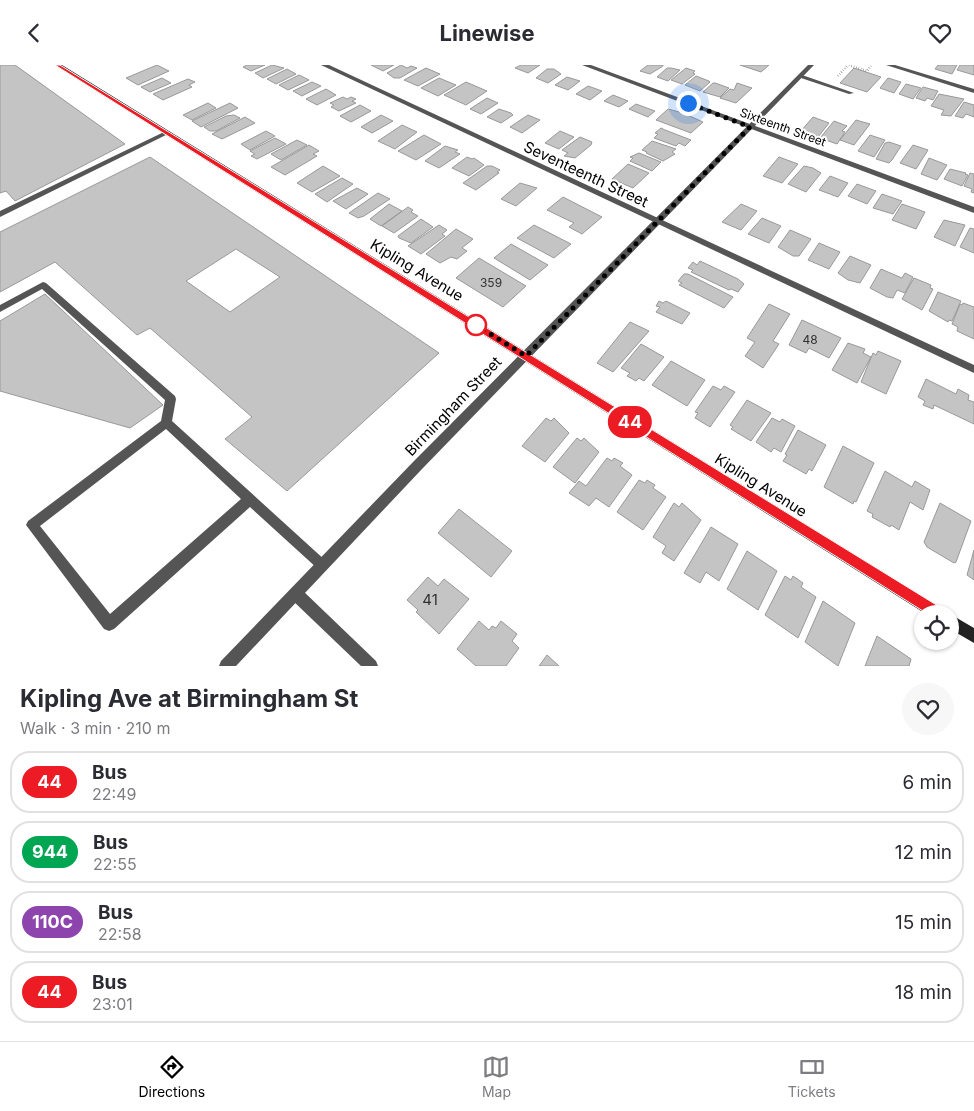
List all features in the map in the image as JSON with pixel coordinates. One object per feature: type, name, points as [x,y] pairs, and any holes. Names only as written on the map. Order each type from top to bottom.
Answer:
[{"type":"main road","name":"Kipling Avenue","points":[[58,65],[923,605]]},
{"type":"main road","points":[[959,626],[974,635]]},
{"type":"street","name":"Seventeenth Street","points":[[324,65],[656,222],[974,369]]},
{"type":"street","name":"Sixteenth Street","points":[[585,65],[974,210]]},
{"type":"street","name":"Birmingham Street","points":[[226,666],[322,565],[811,65]]},
{"type":"street","points":[[889,65],[974,91]]},
{"type":"street","points":[[800,76],[851,93]]},
{"type":"street","points":[[0,215],[166,133]]},
{"type":"street","points":[[0,309],[43,285],[171,399],[166,423],[32,525],[109,624],[249,499]]},
{"type":"street","points":[[166,423],[322,565]]},
{"type":"street","points":[[296,594],[371,666]]},
{"type":"path","points":[[849,65],[867,71],[871,66]]},
{"type":"building","points":[[0,65],[15,65],[125,144],[15,201],[6,191],[0,193]]},
{"type":"building","points":[[157,65],[169,71],[138,85],[126,78]]},
{"type":"building","points":[[247,65],[265,65],[251,71],[243,67]]},
{"type":"building","points":[[272,65],[284,68],[263,78],[255,73]]},
{"type":"building","points":[[371,65],[394,65],[383,71]]},
{"type":"building","points":[[401,65],[407,68],[411,66],[417,68],[400,78],[394,78],[387,73]]},
{"type":"building","points":[[521,65],[540,65],[528,73],[515,68]]},
{"type":"building","points":[[648,65],[663,66],[650,74],[640,71]]},
{"type":"building","points":[[740,65],[769,65],[761,72]]},
{"type":"building","points":[[938,65],[957,65],[952,74],[935,69]]},
{"type":"building","points":[[960,65],[974,65],[974,75],[957,70]]},
{"type":"building","points":[[426,68],[440,74],[418,86],[404,80]]},
{"type":"building","points":[[667,68],[680,70],[668,81],[657,77]]},
{"type":"building","points":[[686,68],[695,71],[693,73],[695,74],[682,84],[671,80]]},
{"type":"building","points":[[854,68],[881,77],[867,92],[840,83]]},
{"type":"building","points":[[287,69],[296,74],[276,84],[267,79]]},
{"type":"building","points":[[547,69],[554,69],[561,74],[548,83],[536,78]]},
{"type":"building","points":[[299,75],[309,80],[288,90],[279,85]]},
{"type":"building","points":[[696,76],[710,82],[700,91],[685,85]]},
{"type":"building","points":[[567,77],[580,81],[568,90],[555,85]]},
{"type":"building","points":[[162,78],[171,83],[150,92],[141,87]]},
{"type":"building","points":[[439,78],[456,85],[438,96],[421,88]]},
{"type":"building","points":[[888,78],[901,82],[894,93],[880,88]]},
{"type":"building","points":[[188,79],[195,82],[189,85],[192,87],[163,100],[153,94]]},
{"type":"building","points":[[312,82],[321,86],[302,96],[293,91]]},
{"type":"building","points":[[466,82],[487,91],[466,105],[444,95]]},
{"type":"building","points":[[713,83],[729,88],[720,97],[703,92]]},
{"type":"building","points":[[737,83],[752,88],[736,103],[720,98],[730,89],[734,90]]},
{"type":"building","points":[[906,84],[921,88],[913,99],[899,94]]},
{"type":"building","points":[[588,86],[602,91],[590,100],[576,94]]},
{"type":"building","points":[[923,87],[938,91],[933,100],[927,98],[925,101],[916,98]]},
{"type":"building","points":[[326,89],[336,95],[317,105],[306,99]]},
{"type":"building","points":[[939,94],[964,99],[951,116],[941,115],[944,110],[931,106]]},
{"type":"building","points":[[613,95],[628,101],[619,107],[604,101]]},
{"type":"building","points":[[343,97],[356,99],[352,101],[356,103],[339,111],[331,107],[334,105],[330,103]]},
{"type":"building","points":[[487,98],[498,103],[481,114],[470,109]]},
{"type":"building","points":[[964,102],[974,105],[974,117],[966,114],[963,118],[955,116]]},
{"type":"building","points":[[208,103],[216,108],[192,120],[183,115]]},
{"type":"building","points":[[230,103],[238,108],[201,127],[192,121]]},
{"type":"building","points":[[636,104],[655,111],[648,117],[629,109]]},
{"type":"building","points":[[360,105],[371,111],[351,122],[340,116]]},
{"type":"building","points":[[499,109],[513,115],[501,123],[487,117]]},
{"type":"building","points":[[668,109],[703,122],[691,133],[656,120]]},
{"type":"building","points":[[234,115],[240,118],[216,131],[210,131],[204,127],[226,116]]},
{"type":"building","points":[[381,115],[393,121],[372,133],[361,127]]},
{"type":"building","points":[[528,115],[540,120],[522,133],[510,127]]},
{"type":"building","points":[[245,117],[255,123],[222,139],[212,134]]},
{"type":"building","points":[[813,117],[829,123],[818,137],[801,131]]},
{"type":"building","points":[[856,120],[870,124],[854,145],[840,140]]},
{"type":"building","points":[[834,121],[847,126],[842,131],[845,132],[837,144],[820,138]]},
{"type":"building","points":[[402,125],[417,132],[395,149],[378,141]]},
{"type":"building","points":[[661,128],[691,140],[685,146],[679,143],[676,146],[654,138],[658,134],[655,133]]},
{"type":"building","points":[[266,131],[275,136],[250,150],[241,144]]},
{"type":"building","points":[[560,131],[574,137],[559,149],[545,143]]},
{"type":"building","points":[[424,135],[441,144],[416,160],[398,151]]},
{"type":"building","points":[[870,135],[885,140],[874,157],[858,151]]},
{"type":"building","points":[[580,137],[592,142],[591,145],[575,158],[564,156],[568,153],[562,150]]},
{"type":"building","points":[[275,138],[286,144],[257,159],[251,156],[255,154],[250,151]]},
{"type":"building","points":[[297,140],[307,145],[281,160],[271,154]]},
{"type":"building","points":[[652,141],[676,149],[672,152],[675,154],[663,161],[642,150]]},
{"type":"building","points":[[889,142],[901,146],[892,160],[889,163],[876,159],[885,143]]},
{"type":"building","points":[[309,145],[319,151],[313,154],[317,156],[285,175],[271,167]]},
{"type":"building","points":[[913,145],[928,150],[916,169],[900,163]]},
{"type":"building","points":[[445,146],[458,150],[455,152],[460,154],[439,168],[425,161]]},
{"type":"building","points":[[639,153],[661,162],[652,171],[630,161],[633,158],[630,157]]},
{"type":"building","points":[[150,157],[439,353],[287,491],[225,439],[252,417],[150,328],[137,335],[55,262],[0,292],[0,232]],"holes":[[[236,249],[280,277],[230,312],[186,281]]]},
{"type":"building","points":[[467,157],[474,158],[484,165],[469,176],[452,168]]},
{"type":"building","points":[[779,157],[798,164],[782,183],[763,176]]},
{"type":"building","points":[[929,158],[947,165],[937,180],[921,174]]},
{"type":"building","points":[[628,164],[649,173],[633,188],[612,179]]},
{"type":"building","points":[[323,166],[340,176],[312,192],[297,183]]},
{"type":"building","points":[[487,166],[500,170],[497,172],[499,173],[476,190],[463,183]]},
{"type":"building","points":[[804,166],[813,168],[821,173],[806,192],[788,184]]},
{"type":"building","points":[[950,169],[968,175],[962,186],[944,179]]},
{"type":"building","points":[[970,173],[974,174],[974,193],[971,192],[972,189],[964,186]]},
{"type":"building","points":[[830,176],[848,183],[838,197],[819,190]]},
{"type":"building","points":[[342,178],[353,184],[327,202],[315,194]]},
{"type":"building","points":[[520,183],[537,188],[516,206],[501,199]]},
{"type":"building","points":[[857,184],[876,191],[867,204],[848,196]]},
{"type":"building","points":[[357,188],[368,194],[346,209],[333,201]]},
{"type":"building","points":[[378,193],[390,199],[364,216],[358,218],[349,213]]},
{"type":"building","points":[[882,194],[902,201],[893,214],[873,208]]},
{"type":"building","points":[[563,197],[602,217],[582,234],[569,227],[574,223],[547,210]]},
{"type":"building","points":[[389,204],[402,211],[381,226],[370,219]]},
{"type":"building","points":[[741,204],[757,211],[741,230],[722,222]]},
{"type":"building","points":[[902,204],[925,212],[916,229],[892,220]]},
{"type":"building","points":[[408,207],[413,210],[411,212],[418,216],[394,233],[382,226]]},
{"type":"building","points":[[762,218],[781,226],[769,243],[748,234]]},
{"type":"building","points":[[421,219],[433,227],[411,243],[399,238],[398,236]]},
{"type":"building","points":[[944,220],[965,225],[955,246],[934,237]]},
{"type":"building","points":[[439,225],[447,230],[442,234],[445,236],[421,254],[408,246]]},
{"type":"building","points":[[534,225],[571,244],[554,258],[517,238]]},
{"type":"building","points":[[970,228],[974,229],[974,253],[960,247]]},
{"type":"building","points":[[456,229],[473,239],[462,248],[467,251],[457,259],[451,257],[440,263],[426,254]]},
{"type":"building","points":[[790,230],[811,239],[799,256],[793,256],[778,247]]},
{"type":"building","points":[[819,243],[840,252],[829,269],[808,260]]},
{"type":"building","points":[[511,244],[548,265],[530,280],[494,258]]},
{"type":"building","points":[[850,256],[871,265],[860,283],[848,280],[838,273]]},
{"type":"building","points":[[479,258],[526,286],[503,307],[456,278]]},
{"type":"building","points":[[700,261],[738,279],[744,284],[738,292],[729,290],[691,272],[693,270],[688,268],[693,262],[697,265]]},
{"type":"building","points":[[881,269],[902,278],[905,273],[913,277],[905,293],[897,290],[893,298],[870,288]]},
{"type":"building","points":[[684,274],[688,274],[733,297],[724,308],[679,285],[682,283],[678,281]]},
{"type":"building","points":[[914,278],[931,285],[930,288],[933,289],[922,310],[902,299]]},
{"type":"building","points":[[938,292],[961,301],[952,321],[949,320],[948,322],[929,311]]},
{"type":"building","points":[[45,294],[163,405],[130,428],[0,391],[0,321]]},
{"type":"building","points":[[659,301],[663,303],[666,301],[690,313],[682,324],[656,312],[660,307],[656,306]]},
{"type":"building","points":[[963,303],[974,307],[974,339],[957,331],[958,327],[952,324],[960,304],[962,305]]},
{"type":"building","points":[[769,304],[790,314],[773,341],[779,344],[763,368],[745,356],[755,342],[747,338]]},
{"type":"building","points":[[802,320],[841,338],[829,358],[809,348],[806,353],[789,345]]},
{"type":"building","points":[[630,322],[649,331],[613,372],[597,363]]},
{"type":"building","points":[[848,343],[865,349],[863,353],[871,357],[857,383],[832,370]]},
{"type":"building","points":[[641,344],[664,357],[644,381],[639,378],[636,381],[627,376],[630,373],[621,368]]},
{"type":"building","points":[[878,351],[901,361],[886,394],[861,382],[873,353],[876,355]]},
{"type":"building","points":[[671,361],[705,380],[687,406],[652,385]]},
{"type":"building","points":[[926,379],[956,394],[958,389],[969,395],[968,400],[974,402],[974,424],[934,405],[933,409],[923,405],[925,401],[918,397]]},
{"type":"building","points":[[713,386],[721,390],[724,386],[735,392],[710,427],[695,418],[698,413],[695,412]]},
{"type":"building","points":[[747,400],[771,413],[751,441],[731,429],[733,427],[730,425]]},
{"type":"building","points":[[546,418],[551,421],[554,418],[569,433],[545,462],[522,446]]},
{"type":"building","points":[[772,418],[780,422],[782,419],[795,426],[781,452],[774,448],[771,452],[756,442]]},
{"type":"building","points":[[798,430],[826,445],[812,471],[809,469],[806,474],[783,461]]},
{"type":"building","points":[[577,438],[581,441],[584,438],[599,452],[575,483],[553,467]]},
{"type":"building","points":[[843,446],[874,463],[856,502],[854,501],[853,504],[824,487]]},
{"type":"building","points":[[607,458],[612,461],[614,458],[623,463],[620,466],[632,475],[609,507],[596,498],[589,506],[569,493],[579,481],[586,486]]},
{"type":"building","points":[[885,471],[912,487],[915,481],[930,490],[923,510],[910,502],[899,530],[872,517],[873,514],[867,511]]},
{"type":"building","points":[[639,480],[645,483],[647,480],[655,485],[653,488],[666,497],[643,530],[617,512]]},
{"type":"building","points":[[674,503],[679,507],[682,503],[701,520],[674,561],[662,553],[666,546],[653,537]]},
{"type":"building","points":[[940,503],[971,521],[954,563],[927,547],[924,542]]},
{"type":"building","points":[[459,509],[512,551],[491,577],[438,533]]},
{"type":"building","points":[[711,527],[738,544],[719,581],[706,572],[700,583],[684,573]]},
{"type":"building","points":[[974,550],[974,580],[967,575]]},
{"type":"building","points":[[747,551],[777,571],[758,610],[727,589]]},
{"type":"building","points":[[785,576],[791,580],[793,576],[803,583],[801,587],[816,597],[798,638],[765,615]]},
{"type":"building","points":[[428,577],[438,586],[444,579],[469,599],[439,634],[416,612],[418,610],[407,600]]},
{"type":"building","points":[[823,601],[855,623],[838,666],[805,642]]},
{"type":"building","points":[[479,621],[489,630],[492,626],[496,628],[501,621],[517,634],[512,641],[519,648],[506,666],[476,666],[457,649]]},
{"type":"building","points":[[877,636],[911,659],[909,666],[865,666]]},
{"type":"building","points":[[547,655],[559,666],[539,666]]},
{"type":"bus line","name":"44","points":[[58,65],[384,269],[497,337],[766,508],[923,605]]},
{"type":"route","points":[[476,325],[526,356],[750,127],[688,103]]}]
